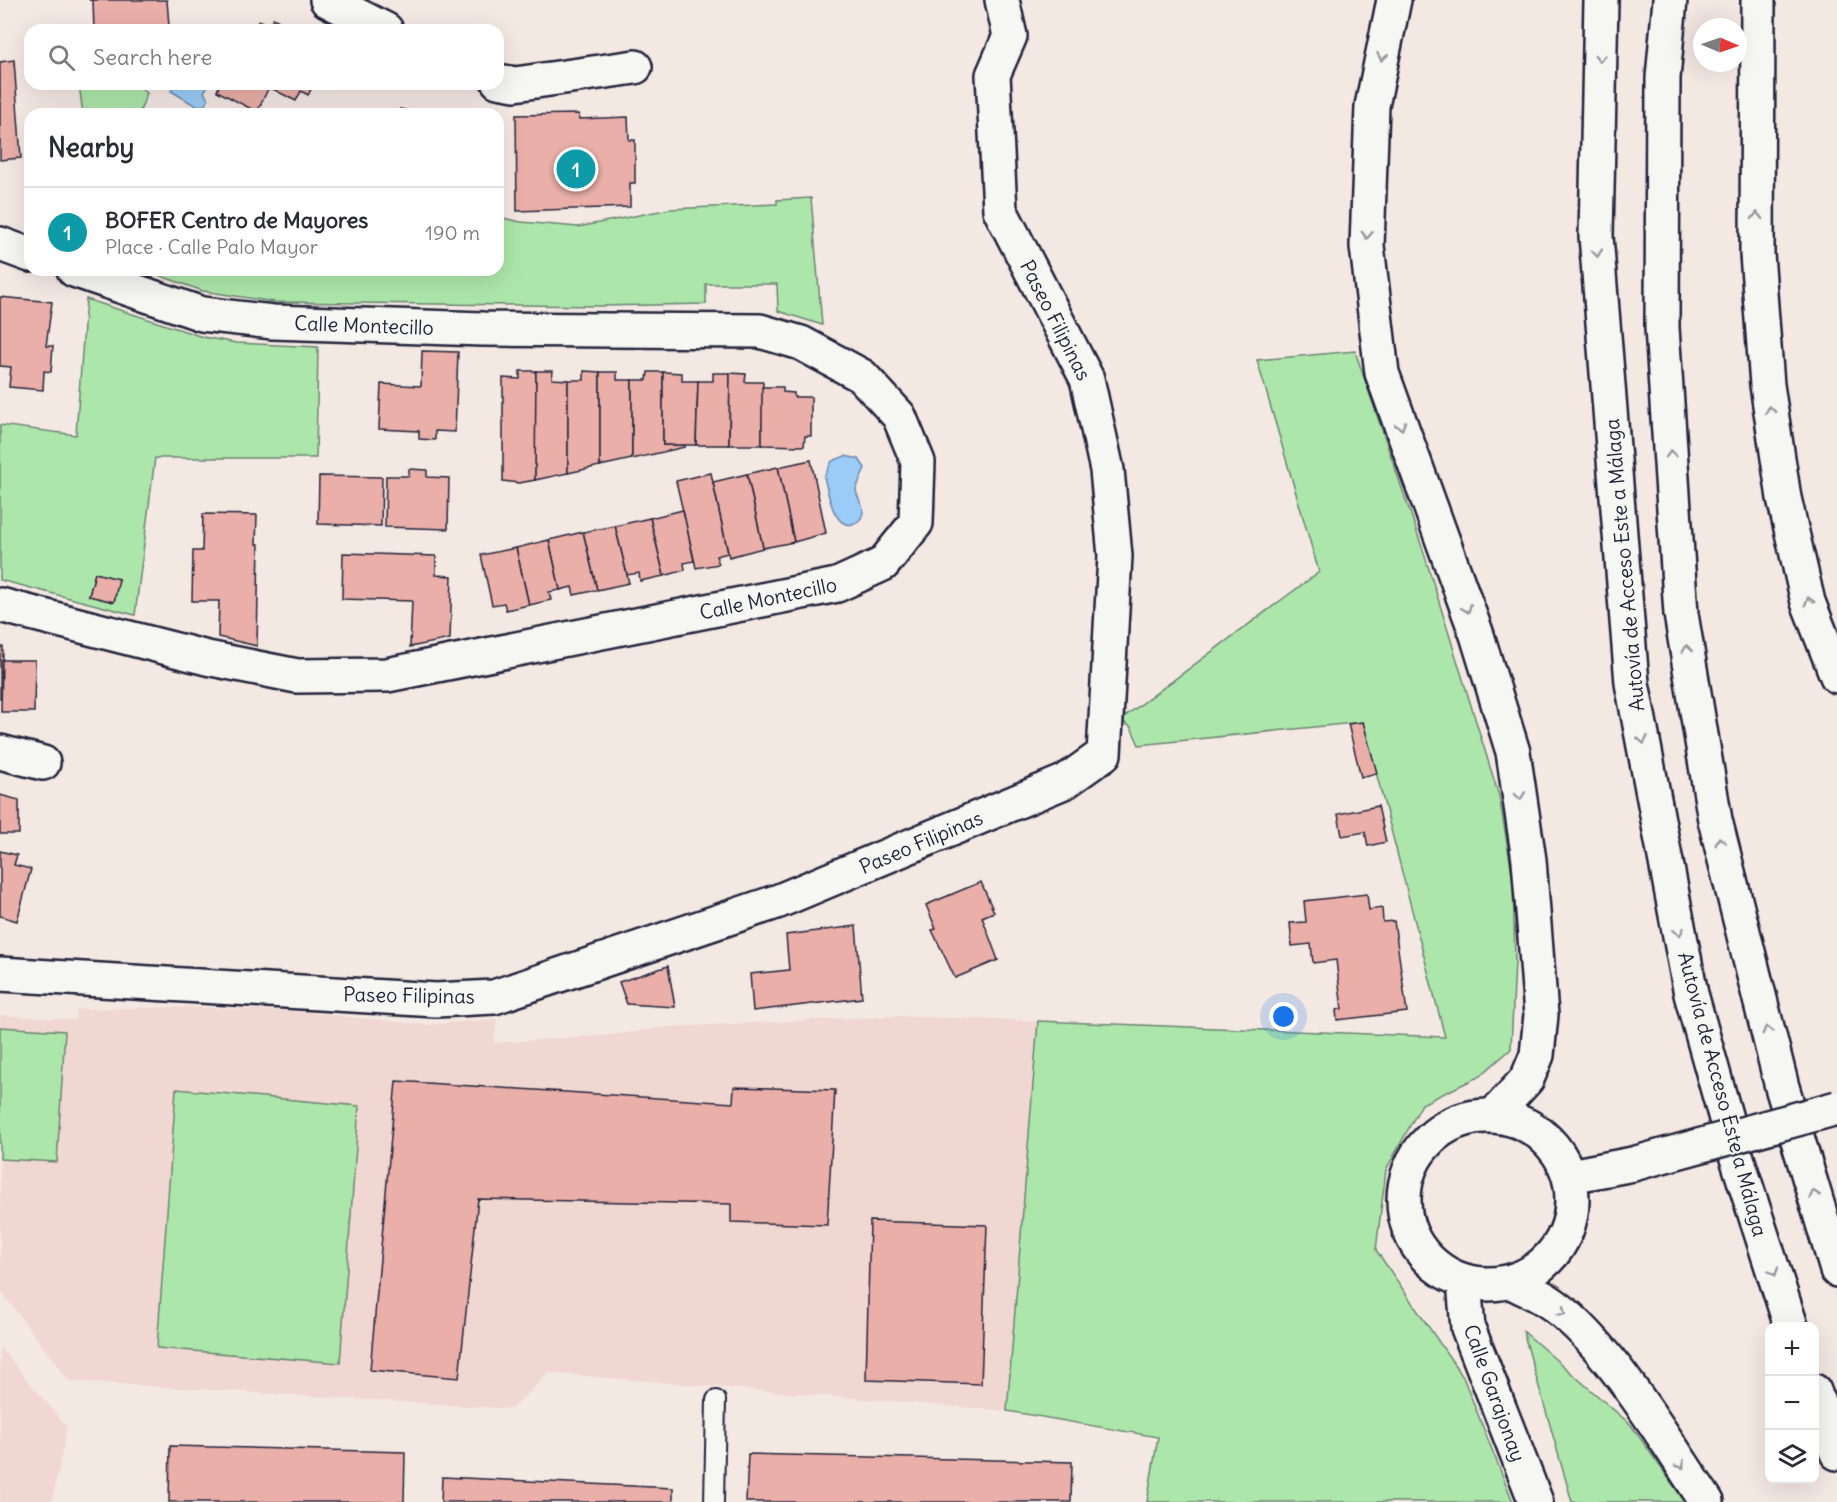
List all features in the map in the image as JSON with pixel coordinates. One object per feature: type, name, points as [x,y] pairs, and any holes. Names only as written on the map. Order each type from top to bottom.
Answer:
[{"type":"main road","points":[[327,0],[374,24]]},
{"type":"main road","name":"Paseo Filipinas","points":[[0,974],[436,1000],[494,997],[790,897],[1066,780],[1104,754],[1115,556],[1107,470],[1088,379],[1000,210],[993,75],[1011,36],[1002,0]]},
{"type":"main road","points":[[1394,0],[1372,106],[1367,246],[1382,373],[1477,635],[1513,752],[1529,860],[1541,1015],[1537,1055],[1527,1079],[1494,1115]]},
{"type":"main road","name":"Autovía de Acceso Este a Málaga","points":[[1601,0],[1596,236],[1632,682],[1691,994],[1737,1158],[1790,1322]]},
{"type":"main road","points":[[1670,0],[1663,78],[1662,328],[1682,614],[1715,820],[1782,1087],[1837,1270]]},
{"type":"main road","points":[[1758,0],[1757,254],[1767,385],[1784,498],[1806,591],[1837,676]]},
{"type":"main road","points":[[504,82],[515,84],[634,67]]},
{"type":"main road","points":[[0,244],[24,253]]},
{"type":"main road","name":"Calle Montecillo","points":[[0,605],[207,658],[297,676],[387,675],[837,585],[883,564],[916,523],[918,462],[899,416],[862,376],[801,343],[760,331],[483,329],[261,320],[202,314],[91,276]]},
{"type":"main road","points":[[0,752],[43,763]]},
{"type":"main road","points":[[1570,1176],[1633,1164],[1837,1108]]},
{"type":"main road","points":[[1494,1115],[1520,1121],[1541,1134],[1558,1153],[1570,1176],[1573,1202],[1568,1229],[1555,1253],[1536,1271],[1512,1282],[1488,1285],[1464,1282],[1440,1270],[1420,1251],[1407,1226],[1403,1199],[1408,1172],[1421,1148],[1442,1129],[1467,1118],[1494,1115]]},
{"type":"main road","name":"Calle Garajonay","points":[[1464,1282],[1468,1328],[1536,1502]]},
{"type":"main road","points":[[1512,1282],[1545,1299],[1577,1324],[1605,1355],[1707,1502]]},
{"type":"main road","points":[[1819,1402],[1837,1453]]},
{"type":"lane","points":[[714,1502],[716,1400]]},
{"type":"shaded area","points":[[189,1007],[305,1012],[425,1025],[497,1019],[494,1043],[611,1035],[668,1027],[897,1016],[1038,1021],[1007,1411],[549,1373],[511,1409],[69,1381],[0,1290],[0,1015],[75,1020],[77,1009]]},
{"type":"shaded area","points":[[0,1347],[67,1427],[52,1502],[0,1502]]},
{"type":"green space","points":[[80,90],[143,90],[147,93],[141,108],[82,108]]},
{"type":"green space","points":[[811,198],[822,325],[778,311],[777,284],[706,284],[706,304],[599,306],[274,302],[203,291],[161,276],[504,276],[504,218],[578,227],[670,209],[777,204],[777,200]]},
{"type":"green space","points":[[86,299],[203,337],[236,343],[318,347],[316,458],[155,458],[135,615],[0,580],[0,425],[76,435]],"holes":[[[95,573],[119,579],[114,602],[89,596]]]},
{"type":"green space","points":[[1355,351],[1423,550],[1499,796],[1513,879],[1515,961],[1511,1049],[1480,1076],[1422,1104],[1386,1170],[1376,1250],[1463,1377],[1513,1502],[1147,1502],[1158,1437],[1007,1411],[1038,1021],[1445,1037],[1363,722],[1139,745],[1131,727],[1120,720],[1319,572],[1257,360]]},
{"type":"green space","points":[[0,1027],[65,1031],[57,1162],[0,1159]]},
{"type":"green space","points":[[176,1089],[359,1106],[340,1363],[157,1348]]},
{"type":"green space","points":[[1523,1331],[1631,1425],[1685,1502],[1572,1502]]},
{"type":"water","points":[[205,90],[208,99],[204,106],[196,106],[171,91]]},
{"type":"water","points":[[845,456],[859,459],[865,468],[856,489],[863,508],[862,515],[856,523],[848,524],[842,522],[833,509],[824,477],[832,461]]},
{"type":"building","points":[[89,0],[167,0],[169,24],[94,24],[93,1]]},
{"type":"building","points":[[273,18],[284,24],[270,24]]},
{"type":"building","points":[[14,60],[21,158],[0,160],[0,62]]},
{"type":"building","points":[[268,90],[259,108],[249,108],[217,91]]},
{"type":"building","points":[[275,90],[311,90],[308,95],[301,91],[296,101]]},
{"type":"building","points":[[579,114],[579,119],[628,117],[629,140],[635,140],[635,183],[630,183],[630,207],[517,211],[516,115]]},
{"type":"building","points":[[0,297],[52,302],[46,346],[53,346],[51,372],[44,371],[43,390],[9,387],[11,367],[0,366]]},
{"type":"building","points":[[422,351],[458,352],[455,432],[435,431],[435,440],[419,439],[419,431],[379,429],[381,384],[421,386]]},
{"type":"building","points":[[520,371],[536,371],[536,444],[535,480],[519,483],[503,481],[503,378],[520,379]]},
{"type":"building","points":[[536,371],[553,371],[552,379],[568,380],[568,473],[535,480]]},
{"type":"building","points":[[584,371],[600,372],[600,466],[568,473],[568,380],[584,380]]},
{"type":"building","points":[[600,372],[617,372],[617,380],[632,380],[632,459],[600,466]]},
{"type":"building","points":[[648,372],[663,372],[663,445],[685,445],[685,447],[632,459],[632,380],[647,380]]},
{"type":"building","points":[[663,372],[682,373],[682,381],[698,381],[696,445],[663,445]]},
{"type":"building","points":[[713,373],[730,373],[729,445],[696,445],[698,381],[713,381]]},
{"type":"building","points":[[730,373],[746,374],[745,382],[763,382],[762,445],[729,445]]},
{"type":"building","points":[[762,387],[783,387],[783,392],[794,393],[794,397],[811,397],[811,436],[805,436],[804,446],[762,445]]},
{"type":"building","points":[[811,460],[826,533],[794,542],[778,467]]},
{"type":"building","points":[[778,467],[794,542],[763,548],[747,474]]},
{"type":"building","points":[[409,469],[427,470],[427,477],[449,478],[448,529],[385,527],[386,476],[409,476]]},
{"type":"building","points":[[711,473],[728,553],[716,556],[719,564],[696,568],[676,481]]},
{"type":"building","points":[[747,474],[763,548],[729,557],[713,482]]},
{"type":"building","points":[[319,476],[382,477],[381,526],[318,524]]},
{"type":"building","points":[[683,510],[694,561],[684,563],[685,570],[664,576],[650,518]]},
{"type":"building","points":[[203,514],[257,515],[256,544],[259,544],[257,646],[218,637],[219,601],[192,601],[193,551],[202,551]]},
{"type":"building","points":[[650,518],[664,576],[640,581],[639,573],[627,575],[615,526]]},
{"type":"building","points":[[615,526],[629,583],[597,590],[583,532]]},
{"type":"building","points":[[583,532],[597,590],[574,595],[572,587],[560,590],[549,540]]},
{"type":"building","points":[[549,540],[560,590],[549,592],[551,600],[529,605],[516,548]]},
{"type":"building","points":[[516,548],[529,605],[506,610],[504,603],[492,605],[481,555]]},
{"type":"building","points":[[343,553],[436,556],[436,575],[452,576],[450,639],[410,647],[412,601],[342,599]]},
{"type":"building","points":[[95,573],[119,579],[114,602],[89,596]]},
{"type":"building","points":[[0,647],[3,647],[2,698],[0,698]]},
{"type":"building","points":[[2,660],[35,660],[34,712],[1,712]]},
{"type":"building","points":[[1363,722],[1377,773],[1361,777],[1348,724]]},
{"type":"building","points":[[0,795],[19,800],[19,834],[0,834]]},
{"type":"building","points":[[1378,806],[1386,842],[1368,846],[1365,832],[1342,836],[1338,814]]},
{"type":"building","points":[[0,851],[17,855],[14,865],[31,869],[17,921],[0,916]]},
{"type":"building","points":[[981,882],[994,912],[982,917],[998,960],[955,978],[932,930],[936,929],[926,905]]},
{"type":"building","points":[[1367,894],[1369,910],[1382,908],[1383,922],[1394,921],[1407,1012],[1337,1020],[1336,1010],[1342,1009],[1336,960],[1313,963],[1311,944],[1292,946],[1290,923],[1306,922],[1304,901]]},
{"type":"building","points":[[856,926],[862,998],[753,1011],[750,974],[789,970],[786,935]]},
{"type":"building","points":[[668,966],[675,1007],[627,1004],[619,982]]},
{"type":"building","points":[[396,1081],[733,1103],[734,1087],[835,1090],[827,1225],[731,1222],[731,1204],[478,1199],[459,1378],[370,1370]]},
{"type":"building","points":[[870,1221],[987,1225],[981,1384],[866,1380]]},
{"type":"building","points":[[170,1446],[405,1452],[404,1502],[169,1502]]},
{"type":"building","points":[[748,1454],[1072,1462],[1071,1502],[746,1502]]},
{"type":"building","points":[[442,1477],[673,1488],[673,1502],[441,1502]]},
{"type":"place","name":"BOFER Centro de Mayores","points":[[576,169]]}]
